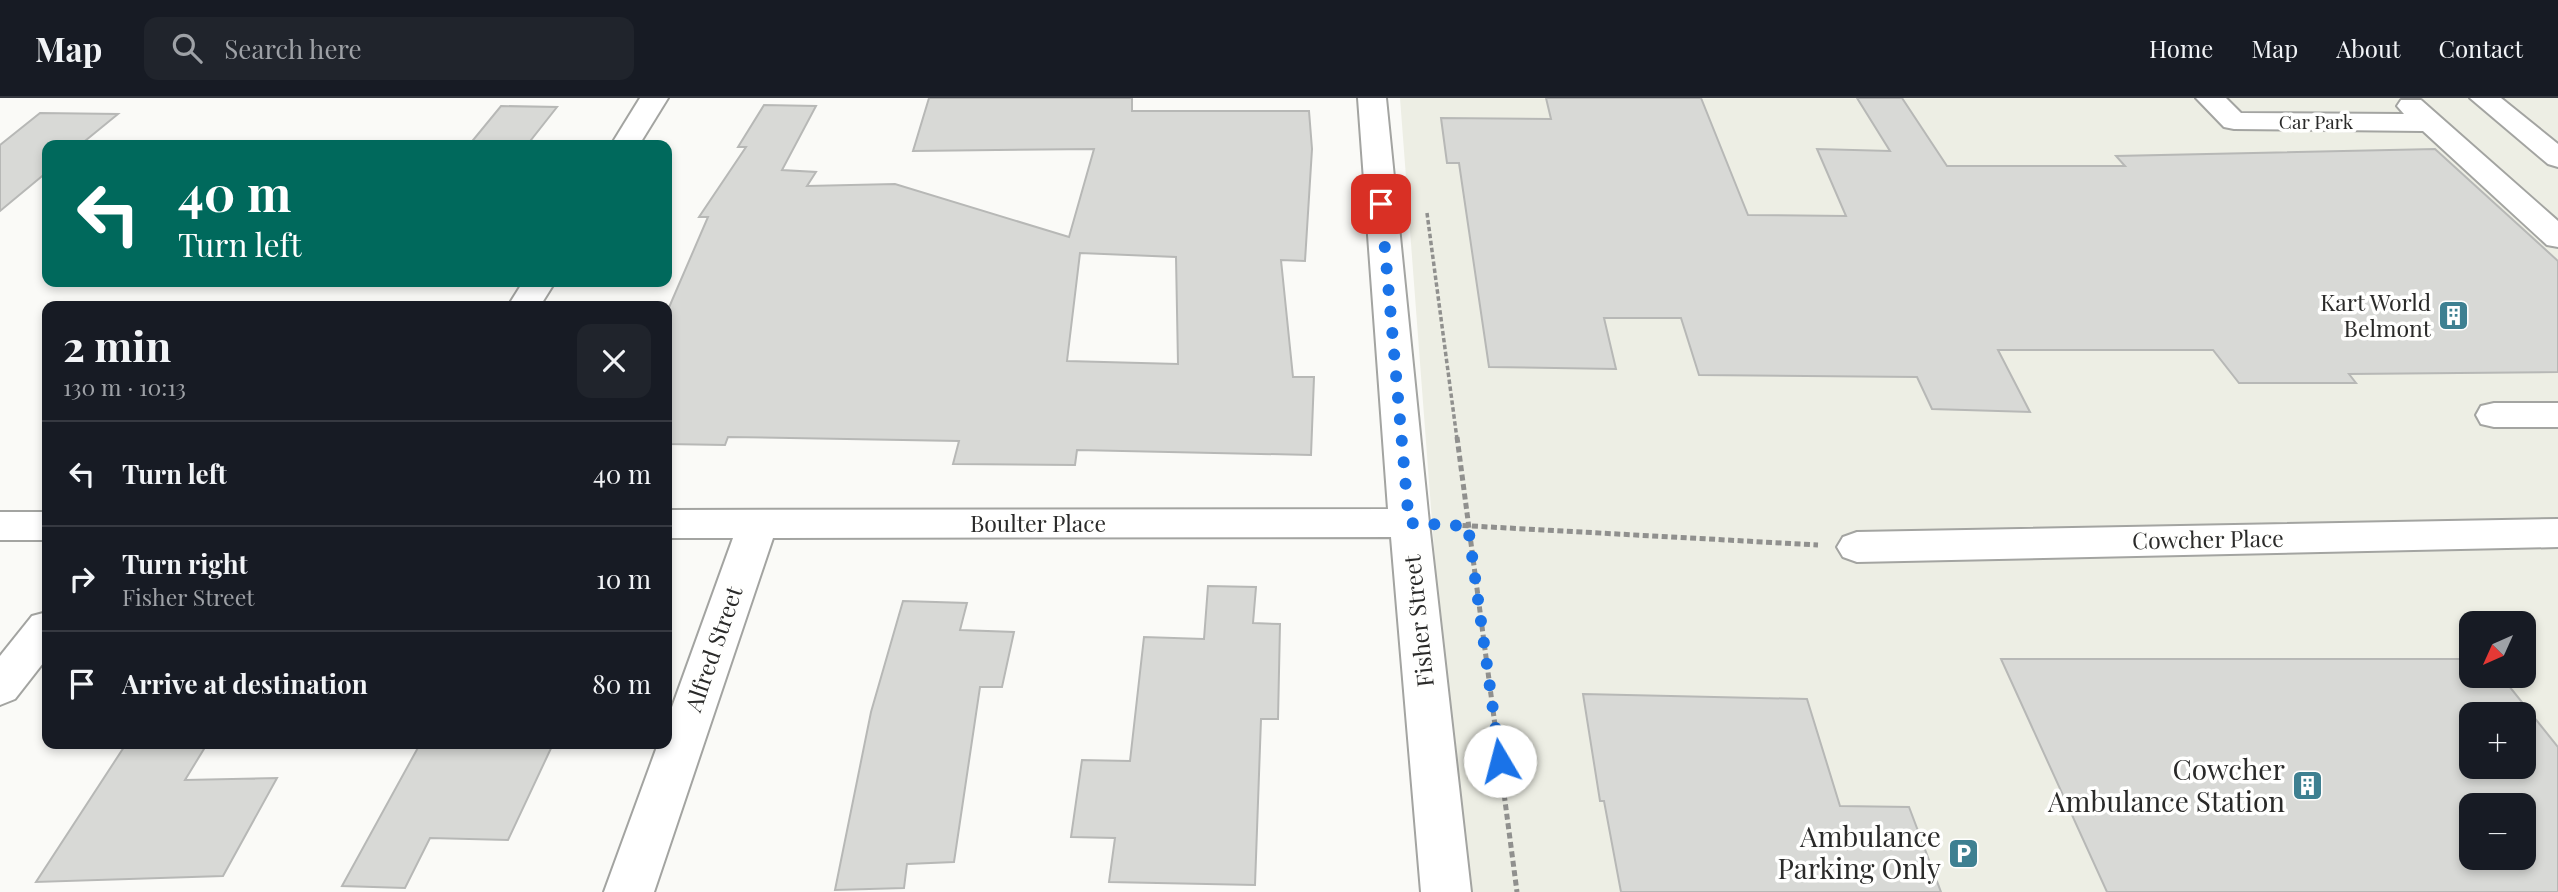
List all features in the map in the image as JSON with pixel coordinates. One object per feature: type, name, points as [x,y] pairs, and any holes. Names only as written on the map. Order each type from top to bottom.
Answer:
[{"type":"street","points":[[628,140],[654,98]]},
{"type":"street","name":"Fisher Street","points":[[1372,98],[1409,523],[1446,892]]},
{"type":"street","name":"Car Park","points":[[2210,98],[2234,121],[2430,123]]},
{"type":"street","points":[[2403,98],[2558,238]]},
{"type":"street","points":[[2484,98],[2558,158]]},
{"type":"street","points":[[2494,415],[2558,415]]},
{"type":"street","name":"Boulter Place","points":[[672,524],[1409,523]]},
{"type":"street","name":"Alfred Street","points":[[629,892],[758,524]]},
{"type":"street","points":[[0,526],[42,526]]},
{"type":"street","name":"Cowcher Place","points":[[1857,547],[2558,533]]},
{"type":"street","points":[[0,687],[42,634]]},
{"type":"path","points":[[1426,208],[1517,892]]},
{"type":"path","points":[[1409,523],[1857,547]]},
{"type":"shaded area","points":[[1400,98],[2489,98],[2558,158],[2558,892],[1460,892]]},
{"type":"shaded area","points":[[2495,98],[2558,98],[2558,151]]},
{"type":"building","points":[[929,98],[1132,98],[1132,111],[1309,111],[1312,149],[1305,261],[1281,260],[1293,377],[1314,377],[1311,455],[1077,450],[1075,465],[953,464],[959,441],[728,437],[725,445],[672,444],[672,301],[708,217],[699,217],[746,147],[738,147],[764,105],[816,106],[782,170],[816,172],[807,186],[895,184],[1069,237],[1094,149],[913,151]],"holes":[[[1080,253],[1176,257],[1178,364],[1067,361]]]},
{"type":"building","points":[[1546,98],[1701,98],[1748,215],[1846,216],[1817,149],[1890,151],[1857,98],[1902,98],[1947,166],[2125,166],[2116,156],[2435,149],[2558,261],[2558,372],[2349,374],[2356,383],[2239,383],[2213,350],[1998,350],[2030,412],[1932,409],[1917,377],[1699,375],[1681,318],[1604,318],[1616,369],[1489,367],[1459,163],[1447,163],[1441,118],[1551,119]]},
{"type":"building","points":[[501,106],[557,107],[531,140],[473,140]]},
{"type":"building","points":[[40,113],[118,114],[86,140],[42,140],[42,176],[0,211],[0,145]]},
{"type":"building","points":[[1208,586],[1256,587],[1253,623],[1280,624],[1278,719],[1261,719],[1255,885],[1109,882],[1115,838],[1071,837],[1082,760],[1130,761],[1144,637],[1204,639]]},
{"type":"building","points":[[903,601],[967,603],[960,630],[1014,632],[1002,687],[980,687],[954,862],[907,864],[904,888],[835,890],[871,712]]},
{"type":"building","name":"Cowcher Ambulance Station","points":[[2001,659],[2459,659],[2459,688],[2511,688],[2522,702],[2459,702],[2459,779],[2536,779],[2536,720],[2558,747],[2558,892],[2107,892]]},
{"type":"building","points":[[1583,694],[1807,699],[1840,806],[1909,807],[1941,892],[1621,892],[1604,801],[1600,801]]},
{"type":"building","points":[[123,749],[204,749],[185,780],[277,778],[223,876],[36,882]]},
{"type":"building","points":[[417,749],[551,749],[508,840],[430,838],[405,888],[342,886]]},
{"type":"place","name":"Kart World Belmont","points":[[2454,316]]},
{"type":"place","name":"Cowcher Ambulance Station","points":[[2308,786]]},
{"type":"place","name":"Ambulance Parking Only","points":[[1964,853]]},
{"type":"route","points":[[1381,204],[1409,523],[1468,526],[1500,761]]}]
